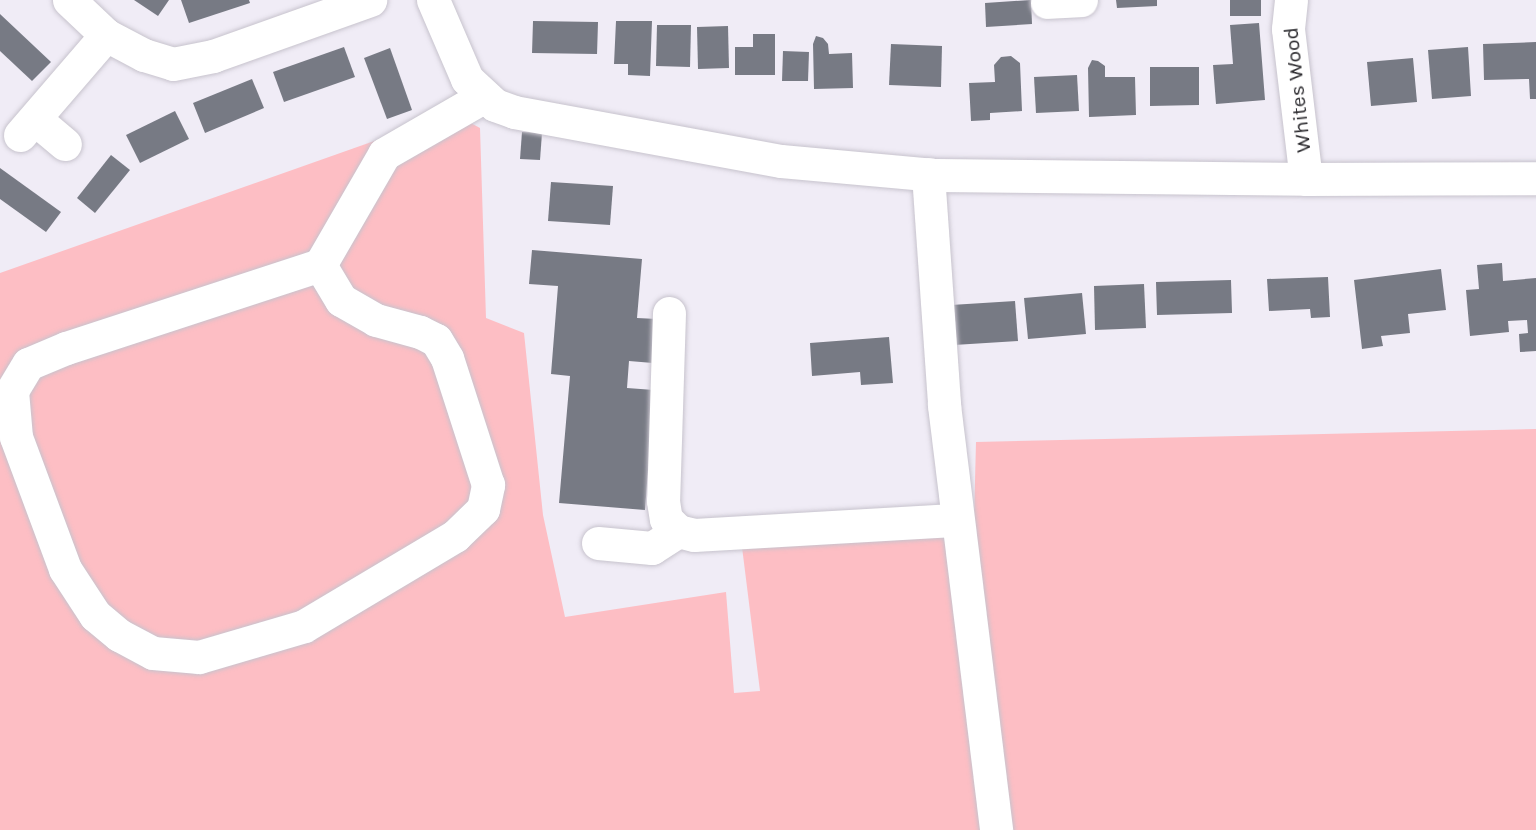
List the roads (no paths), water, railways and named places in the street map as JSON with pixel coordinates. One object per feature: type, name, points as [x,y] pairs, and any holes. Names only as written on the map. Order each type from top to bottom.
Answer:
[{"type":"street","points":[[69,0],[106,35],[144,55],[172,64],[213,56],[370,0]]},
{"type":"street","points":[[432,0],[466,79],[495,105],[514,112],[781,161],[928,174],[1306,179],[1536,178]]},
{"type":"street","name":"Whites Wood","points":[[1291,0],[1288,29],[1306,179]]},
{"type":"street","points":[[65,144],[28,127],[106,35]]},
{"type":"street","points":[[320,265],[341,300],[376,320],[420,332],[436,340],[447,358],[488,485],[483,509],[454,536],[304,626],[199,657],[153,653],[119,634],[95,615],[65,569],[16,437],[12,391],[28,364],[66,348],[320,265],[384,154],[485,96]]},
{"type":"street","points":[[928,174],[944,405],[996,830]]},
{"type":"street","points":[[669,313],[663,501],[666,519],[678,531],[694,535],[958,520]]},
{"type":"street","points":[[598,543],[652,548],[678,531]]}]
